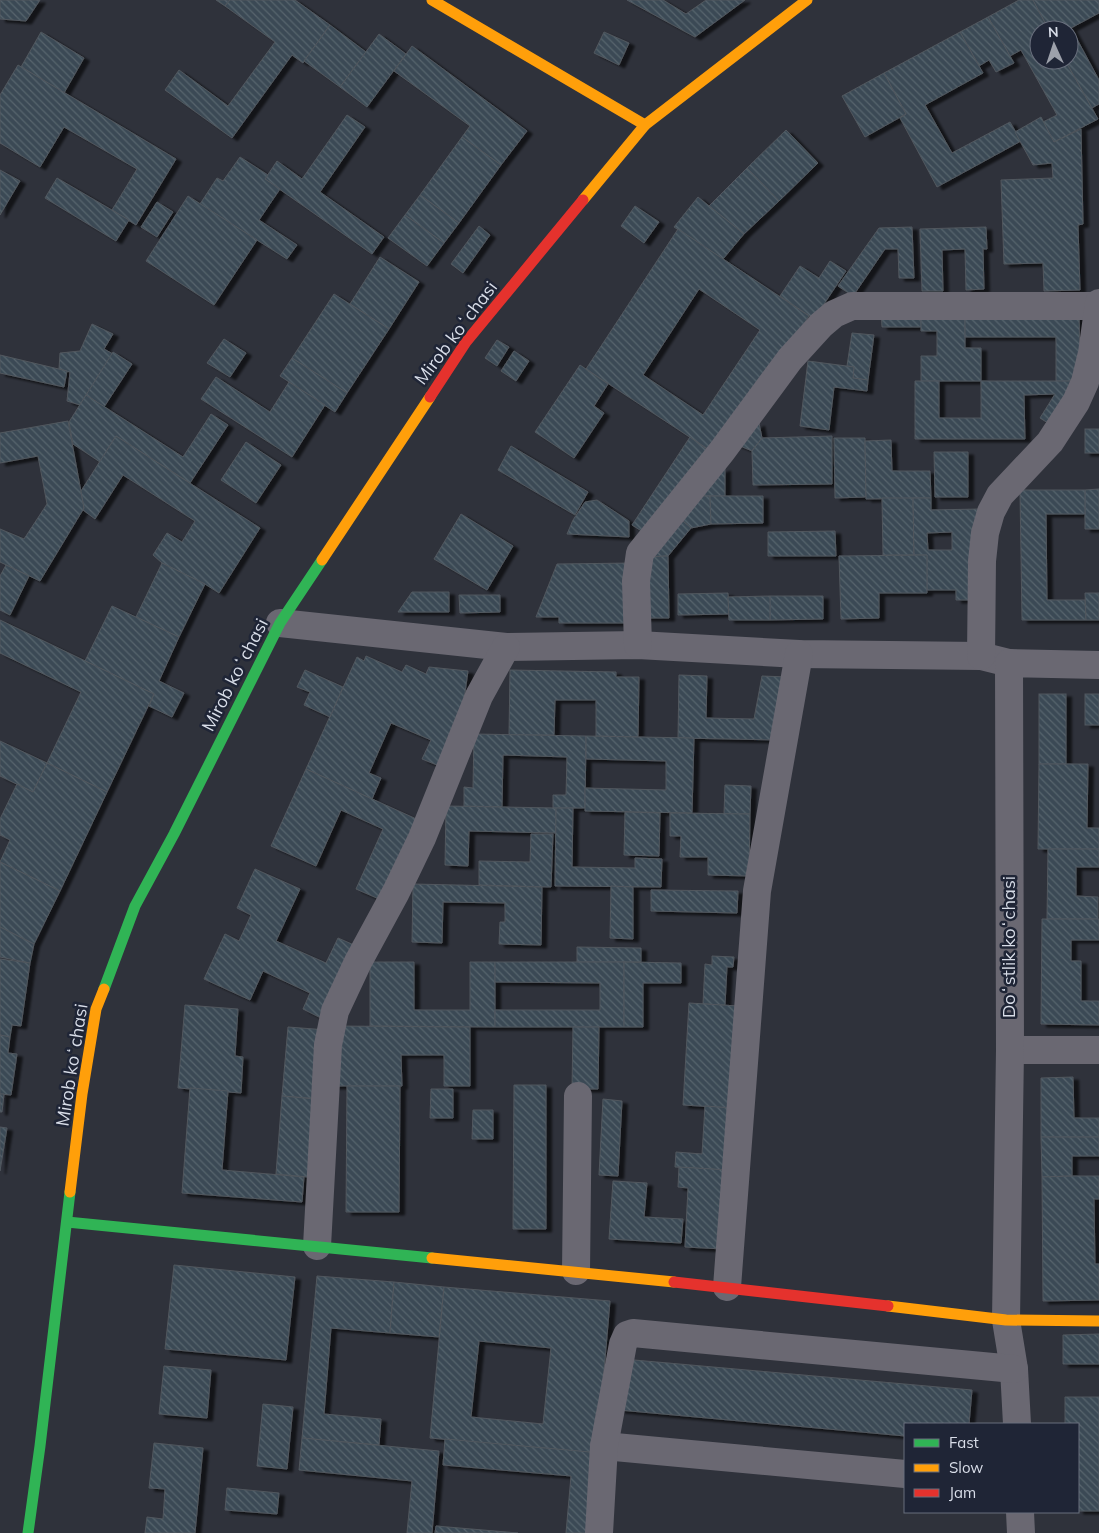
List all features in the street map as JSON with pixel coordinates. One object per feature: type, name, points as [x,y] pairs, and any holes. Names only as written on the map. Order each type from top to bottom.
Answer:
[{"type":"street","points":[[432,0],[645,125]]},
{"type":"street","name":"Mirob koʻchasi","points":[[28,1533],[82,1094],[96,1009],[136,906],[280,623],[466,342],[645,125],[806,0]]},
{"type":"street","points":[[638,645],[636,582],[640,553],[722,452],[790,359],[821,325],[834,314],[852,306],[1099,304],[1092,354],[1085,382],[1076,402],[1050,442],[1000,495],[991,512],[985,533],[982,560],[981,656]]},
{"type":"street","points":[[280,623],[506,647],[638,645],[800,654],[981,656],[1009,663],[1099,665]]},
{"type":"street","points":[[317,1246],[328,1045],[335,1010],[422,838],[479,696],[506,647]]},
{"type":"street","points":[[727,1287],[757,891],[800,654]]},
{"type":"street","name":"Doʻstlik koʻchasi","points":[[1009,663],[1010,1050],[1006,1320],[1014,1369],[1017,1423]]},
{"type":"street","points":[[1010,1050],[1099,1050]]},
{"type":"street","points":[[576,1271],[578,1096]]},
{"type":"street","points":[[67,1222],[576,1271],[1006,1320],[1099,1321]]},
{"type":"street","points":[[599,1533],[604,1446],[623,1344],[627,1335],[633,1333],[1014,1369]]},
{"type":"street","points":[[604,1446],[904,1474]]},
{"type":"street","points":[[1020,1513],[1021,1533]]},
{"type":"building","points":[[0,0],[40,0],[26,21],[0,19]]},
{"type":"building","points":[[216,0],[230,0],[225,6]]},
{"type":"building","points":[[230,0],[295,0],[330,25],[303,63],[292,55],[232,138],[165,90],[179,70],[228,106],[275,42],[225,6]]},
{"type":"building","points":[[627,0],[663,0],[686,14],[706,0],[745,0],[695,37]]},
{"type":"building","points":[[1019,0],[1033,0],[1044,20],[1029,20],[1029,64],[1021,50],[1010,56],[988,17]]},
{"type":"building","points":[[1033,0],[1099,0],[1099,13],[1079,24],[1079,20],[1044,20]]},
{"type":"building","points":[[988,17],[1014,63],[996,72],[989,60],[979,66],[960,32]]},
{"type":"building","points":[[330,25],[366,52],[340,87],[304,61]]},
{"type":"building","points":[[41,32],[84,58],[64,93],[21,67]]},
{"type":"building","points":[[604,32],[629,43],[619,65],[594,53]]},
{"type":"building","points":[[960,32],[983,73],[925,105],[952,153],[1010,122],[1021,141],[937,187],[900,118],[906,114],[884,73]]},
{"type":"building","points":[[379,34],[406,54],[367,107],[340,87]]},
{"type":"building","points":[[1079,43],[1099,80],[1099,104],[1092,108],[1071,70],[1079,70]]},
{"type":"building","points":[[412,46],[527,131],[501,165],[462,137],[470,126],[394,71]]},
{"type":"building","points":[[18,65],[176,159],[136,225],[112,210],[137,169],[64,127],[40,167],[0,143],[0,95]]},
{"type":"building","points":[[1032,70],[1071,70],[1098,119],[1054,142],[1043,122],[1057,115]]},
{"type":"building","points":[[884,73],[906,114],[865,137],[842,96]]},
{"type":"building","points":[[347,115],[365,127],[320,192],[384,237],[372,254],[265,179],[277,161],[302,179]]},
{"type":"building","points":[[1041,117],[1054,142],[1081,129],[1083,224],[1078,225],[1080,290],[1044,291],[1043,263],[1004,264],[1001,180],[1053,178],[1052,163],[1033,165],[1015,132]]},
{"type":"building","points":[[786,130],[818,163],[779,201],[747,168]]},
{"type":"building","points":[[462,137],[501,165],[459,223],[420,195]]},
{"type":"building","points":[[240,157],[268,175],[265,179],[280,189],[259,220],[297,245],[287,259],[200,204],[217,178],[223,181]]},
{"type":"building","points":[[747,168],[779,201],[744,234],[709,206]]},
{"type":"building","points":[[0,170],[20,181],[0,215]]},
{"type":"building","points":[[57,178],[129,220],[116,241],[45,198]]},
{"type":"building","points":[[420,195],[459,223],[444,243],[405,215]]},
{"type":"building","points":[[188,196],[257,240],[214,305],[146,261]]},
{"type":"building","points":[[698,197],[744,234],[723,259],[674,227]]},
{"type":"building","points":[[157,202],[173,212],[157,237],[141,227]]},
{"type":"building","points":[[635,206],[659,222],[644,243],[621,226]]},
{"type":"building","points":[[405,215],[444,243],[427,266],[388,238]]},
{"type":"building","points":[[479,226],[490,235],[463,273],[451,264]]},
{"type":"building","points":[[912,227],[914,278],[899,278],[898,249],[885,249],[853,296],[838,286],[879,228]]},
{"type":"building","points":[[986,227],[987,249],[983,249],[984,289],[966,290],[965,249],[942,250],[943,291],[922,291],[920,229]]},
{"type":"building","points":[[678,229],[809,316],[717,455],[586,369]],"holes":[[[699,289],[760,330],[703,415],[643,375]]]},
{"type":"building","points":[[380,257],[419,282],[389,329],[350,304]]},
{"type":"building","points":[[830,261],[846,271],[814,319],[780,296],[800,266],[819,278]]},
{"type":"building","points":[[334,294],[389,329],[347,393],[292,358]]},
{"type":"building","points":[[881,309],[921,309],[921,327],[882,327]]},
{"type":"building","points":[[921,309],[965,309],[965,348],[981,348],[981,381],[921,381],[921,356],[937,356],[937,331],[921,331]]},
{"type":"building","points":[[965,309],[1079,309],[1080,381],[1056,381],[1056,337],[965,337]]},
{"type":"building","points":[[92,324],[113,334],[104,349],[113,354],[80,405],[67,401],[70,372],[59,369],[60,353],[80,351]]},
{"type":"building","points":[[852,333],[874,335],[868,380],[853,378],[854,367],[847,366]]},
{"type":"building","points":[[224,339],[246,353],[230,377],[207,363]]},
{"type":"building","points":[[497,340],[509,347],[497,366],[485,358]]},
{"type":"building","points":[[514,351],[529,361],[516,381],[501,371]]},
{"type":"building","points":[[113,352],[132,364],[104,407],[86,395]]},
{"type":"building","points":[[0,355],[67,371],[64,387],[0,373]]},
{"type":"building","points":[[292,358],[347,393],[335,412],[280,376]]},
{"type":"building","points":[[808,361],[854,367],[853,378],[868,380],[867,391],[834,387],[829,430],[800,426]]},
{"type":"building","points":[[580,365],[608,384],[594,406],[604,413],[574,458],[535,432]]},
{"type":"building","points":[[216,377],[270,412],[289,382],[325,405],[292,457],[201,399]]},
{"type":"building","points":[[915,381],[939,381],[939,418],[981,418],[981,381],[1074,381],[1051,425],[1040,418],[1055,394],[1024,395],[1025,439],[915,439]]},
{"type":"building","points":[[86,395],[183,457],[211,414],[228,425],[190,483],[116,436],[100,462],[73,444],[69,422]]},
{"type":"building","points":[[68,421],[84,508],[40,581],[0,562],[0,529],[24,539],[47,504],[38,456],[0,463],[0,433]]},
{"type":"building","points":[[759,423],[762,438],[752,451],[731,442]]},
{"type":"building","points":[[1085,429],[1099,429],[1099,453],[1085,453]]},
{"type":"building","points":[[116,436],[260,528],[219,593],[162,563],[153,555],[167,533],[182,542],[195,521],[123,475],[95,519],[83,510],[81,491]]},
{"type":"building","points":[[832,436],[832,484],[753,485],[752,451],[762,438]]},
{"type":"building","points":[[690,437],[708,450],[651,537],[632,525]]},
{"type":"building","points":[[834,438],[865,438],[866,497],[835,498]]},
{"type":"building","points":[[891,440],[892,471],[930,471],[931,498],[866,499],[865,441]]},
{"type":"building","points":[[246,442],[281,465],[256,503],[221,480]]},
{"type":"building","points":[[511,446],[588,492],[575,515],[498,470]]},
{"type":"building","points":[[934,452],[968,452],[968,497],[935,497]]},
{"type":"building","points":[[725,468],[725,496],[704,496],[704,477]]},
{"type":"building","points":[[1099,489],[1099,529],[1085,529],[1085,490]]},
{"type":"building","points":[[1020,490],[1085,490],[1085,514],[1046,514],[1047,600],[1085,600],[1086,620],[1022,620]]},
{"type":"building","points":[[699,496],[710,496],[711,524],[691,528],[680,518]]},
{"type":"building","points":[[710,496],[763,496],[763,523],[711,524]]},
{"type":"building","points":[[882,498],[913,498],[914,555],[883,555]]},
{"type":"building","points":[[913,498],[931,498],[931,510],[979,509],[980,600],[956,600],[956,590],[927,590],[927,555],[914,555]],"holes":[[[952,532],[952,550],[928,550],[927,533]]]},
{"type":"building","points":[[597,500],[629,521],[629,537],[567,534],[573,520],[585,502]]},
{"type":"building","points":[[461,514],[513,546],[487,590],[434,559]]},
{"type":"building","points":[[676,515],[691,528],[668,556],[640,557]]},
{"type":"building","points":[[835,531],[836,556],[768,556],[768,532]]},
{"type":"building","points":[[927,555],[927,593],[879,593],[879,618],[841,619],[839,556]]},
{"type":"building","points":[[668,556],[669,618],[641,618],[640,557]]},
{"type":"building","points":[[162,563],[205,584],[179,637],[136,617]]},
{"type":"building","points":[[633,563],[634,623],[559,623],[559,617],[536,617],[557,564]]},
{"type":"building","points":[[6,565],[29,576],[10,615],[0,610],[0,576]]},
{"type":"building","points":[[412,592],[449,592],[449,612],[398,612]]},
{"type":"building","points":[[728,593],[729,614],[678,615],[678,594]]},
{"type":"building","points":[[1085,593],[1099,593],[1099,620],[1086,620]]},
{"type":"building","points":[[459,595],[500,595],[500,612],[460,613]]},
{"type":"building","points":[[770,596],[823,596],[823,619],[770,620]]},
{"type":"building","points":[[770,596],[770,620],[729,620],[728,597]]},
{"type":"building","points":[[112,606],[179,637],[159,681],[184,693],[172,717],[149,706],[154,694],[85,661]]},
{"type":"building","points":[[0,620],[154,694],[107,792],[47,763],[81,692],[0,653]]},
{"type":"building","points":[[366,656],[402,672],[406,665],[426,674],[429,667],[468,671],[458,743],[447,769],[422,759],[431,740],[391,723],[369,773],[381,778],[372,799],[306,769],[357,657],[364,661]]},
{"type":"building","points":[[305,670],[343,687],[330,717],[304,705],[310,692],[297,687]]},
{"type":"building","points":[[510,670],[616,672],[616,677],[639,677],[638,737],[596,736],[596,700],[555,700],[554,735],[509,735]]},
{"type":"building","points":[[679,675],[707,676],[706,718],[754,719],[762,676],[787,677],[778,740],[678,738]]},
{"type":"building","points":[[1039,694],[1066,694],[1066,764],[1039,764]]},
{"type":"building","points":[[1085,694],[1099,694],[1099,725],[1085,725]]},
{"type":"building","points":[[474,734],[586,736],[585,808],[553,808],[553,795],[566,795],[567,757],[503,755],[502,807],[464,806],[464,787],[473,788]]},
{"type":"building","points":[[586,736],[694,738],[692,813],[585,811],[585,788],[666,790],[666,761],[586,759]]},
{"type":"building","points":[[0,741],[47,763],[33,792],[0,776]]},
{"type":"building","points":[[47,763],[107,792],[60,891],[0,862],[10,840],[0,835],[0,819],[17,784],[33,792]]},
{"type":"building","points":[[1039,764],[1088,764],[1087,828],[1099,828],[1099,849],[1038,849]]},
{"type":"building","points":[[306,769],[423,822],[386,902],[356,889],[383,829],[341,810],[316,866],[271,846]]},
{"type":"building","points":[[725,785],[751,786],[750,814],[724,814]]},
{"type":"building","points":[[446,806],[556,808],[556,833],[469,831],[468,866],[445,865]]},
{"type":"building","points":[[556,808],[573,808],[572,867],[635,868],[635,858],[662,859],[661,887],[555,886]]},
{"type":"building","points":[[625,812],[660,813],[659,856],[624,855]]},
{"type":"building","points":[[670,813],[750,814],[749,876],[708,875],[708,857],[680,857],[681,836],[670,836]]},
{"type":"building","points":[[531,834],[553,834],[551,887],[479,885],[479,861],[530,862]]},
{"type":"building","points":[[1048,849],[1099,849],[1099,867],[1076,867],[1076,896],[1098,897],[1098,919],[1047,919]]},
{"type":"building","points":[[0,862],[60,891],[34,944],[0,927]]},
{"type":"building","points":[[255,869],[300,889],[276,941],[326,963],[338,938],[354,945],[321,1018],[303,1009],[310,993],[263,971],[250,1000],[204,979],[225,934],[239,941],[251,915],[237,908]]},
{"type":"building","points":[[413,884],[542,887],[541,945],[499,944],[500,922],[505,922],[505,903],[443,902],[442,943],[412,942]]},
{"type":"building","points":[[611,886],[633,887],[633,939],[610,938]]},
{"type":"building","points":[[651,890],[738,891],[737,913],[651,911]]},
{"type":"building","points":[[1042,919],[1099,919],[1099,940],[1071,940],[1071,961],[1081,961],[1081,1001],[1099,1001],[1099,1025],[1041,1024]]},
{"type":"building","points":[[0,927],[34,944],[30,963],[0,957]]},
{"type":"building","points":[[577,947],[641,948],[641,962],[577,962]]},
{"type":"building","points":[[712,956],[734,957],[733,967],[727,967],[725,1005],[703,1004],[705,964],[712,965]]},
{"type":"building","points":[[0,959],[30,963],[21,1026],[12,1025],[10,1037],[0,1035]]},
{"type":"building","points":[[370,962],[414,962],[414,1010],[470,1010],[470,962],[495,962],[495,1027],[370,1026]]},
{"type":"building","points":[[495,962],[624,962],[624,1027],[495,1027],[495,1010],[600,1010],[600,983],[495,982]]},
{"type":"building","points":[[624,962],[681,963],[681,983],[643,983],[643,1027],[624,1027]]},
{"type":"building","points":[[689,1003],[738,1006],[732,1108],[683,1105]]},
{"type":"building","points":[[185,1005],[238,1009],[235,1056],[243,1057],[241,1093],[178,1088]]},
{"type":"building","points":[[333,1026],[470,1027],[470,1086],[444,1086],[444,1055],[401,1055],[402,1086],[333,1086]]},
{"type":"building","points":[[288,1027],[327,1030],[322,1099],[282,1096]]},
{"type":"building","points":[[573,1027],[599,1027],[598,1089],[572,1089]]},
{"type":"building","points":[[0,1035],[10,1037],[8,1053],[17,1054],[11,1095],[0,1094]]},
{"type":"building","points":[[1073,1077],[1074,1118],[1099,1118],[1099,1137],[1041,1137],[1041,1078]]},
{"type":"building","points":[[514,1085],[546,1085],[546,1229],[513,1229]]},
{"type":"building","points":[[347,1086],[400,1086],[399,1212],[346,1212]]},
{"type":"building","points":[[190,1088],[228,1091],[222,1170],[304,1177],[302,1202],[182,1193]]},
{"type":"building","points":[[431,1089],[453,1089],[453,1118],[430,1118]]},
{"type":"building","points":[[0,1094],[4,1094],[2,1112],[0,1112]]},
{"type":"building","points":[[282,1096],[315,1099],[308,1177],[276,1174]]},
{"type":"building","points":[[603,1099],[622,1101],[618,1176],[599,1175]]},
{"type":"building","points":[[705,1106],[732,1108],[728,1170],[675,1167],[676,1152],[702,1154]]},
{"type":"building","points":[[473,1110],[493,1110],[493,1139],[472,1139]]},
{"type":"building","points":[[0,1127],[7,1128],[0,1171]]},
{"type":"building","points":[[1041,1137],[1099,1137],[1099,1156],[1072,1156],[1072,1176],[1042,1177]]},
{"type":"building","points":[[679,1167],[728,1170],[723,1249],[685,1247],[688,1188],[678,1187]]},
{"type":"building","points":[[1099,1176],[1099,1199],[1094,1199],[1095,1264],[1099,1264],[1099,1300],[1043,1301],[1042,1177]]},
{"type":"building","points":[[613,1181],[647,1183],[644,1217],[683,1219],[681,1243],[609,1239]]},
{"type":"building","points":[[174,1265],[295,1277],[286,1360],[165,1349]]},
{"type":"building","points":[[317,1276],[394,1282],[390,1333],[331,1328],[324,1414],[381,1419],[379,1445],[302,1438]]},
{"type":"building","points":[[394,1282],[444,1287],[439,1337],[390,1333]]},
{"type":"building","points":[[444,1287],[610,1301],[597,1453],[430,1438]],"holes":[[[479,1341],[551,1348],[543,1424],[471,1417]]]},
{"type":"building","points":[[1099,1334],[1099,1364],[1063,1364],[1063,1335]]},
{"type":"building","points":[[623,1359],[972,1390],[969,1423],[904,1423],[904,1436],[619,1410]]},
{"type":"building","points":[[164,1366],[211,1370],[207,1418],[159,1414]]},
{"type":"building","points":[[1065,1397],[1099,1397],[1099,1511],[1079,1511],[1079,1423],[1065,1423]]},
{"type":"building","points":[[263,1404],[293,1407],[287,1469],[257,1466]]},
{"type":"building","points":[[302,1438],[439,1451],[432,1533],[407,1533],[412,1481],[299,1470]]},
{"type":"building","points":[[445,1439],[601,1453],[594,1533],[566,1533],[571,1476],[443,1465]]},
{"type":"building","points":[[154,1443],[203,1448],[195,1533],[145,1533],[147,1517],[163,1519],[165,1489],[149,1488]]},
{"type":"building","points":[[227,1488],[279,1493],[277,1514],[225,1510]]},
{"type":"building","points":[[436,1526],[518,1533],[435,1533]]},
{"type":"traffic: fast","points":[[104,989],[135,906],[174,834],[280,623],[322,560]]},
{"type":"traffic: fast","points":[[28,1533],[70,1192]]},
{"type":"traffic: fast","points":[[67,1222],[432,1258]]},
{"type":"traffic: slow","points":[[432,0],[645,125]]},
{"type":"traffic: slow","points":[[583,200],[645,125],[807,0]]},
{"type":"traffic: slow","points":[[322,560],[430,397]]},
{"type":"traffic: slow","points":[[70,1192],[82,1094],[96,1009],[104,989]]},
{"type":"traffic: slow","points":[[432,1258],[674,1282]]},
{"type":"traffic: slow","points":[[888,1306],[1006,1320],[1099,1321]]},
{"type":"traffic: jam","points":[[430,397],[466,342],[583,200]]},
{"type":"traffic: jam","points":[[674,1282],[888,1306]]}]
